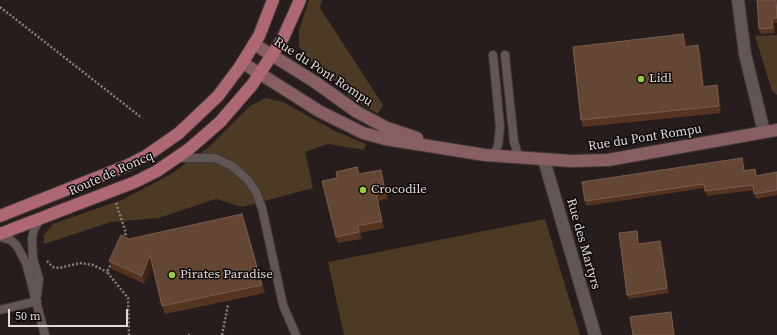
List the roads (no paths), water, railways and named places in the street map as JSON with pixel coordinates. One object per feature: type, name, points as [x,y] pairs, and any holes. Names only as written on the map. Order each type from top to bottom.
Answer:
[{"type":"main road","name":"Route de Roncq","points":[[0,216],[114,171],[158,148],[179,133],[209,105],[243,63],[266,21],[273,0]]},
{"type":"main road","name":"Route de Roncq","points":[[0,236],[147,176],[178,158],[220,122],[260,74],[288,29],[300,0]]},
{"type":"street","points":[[738,0],[745,54],[764,132]]},
{"type":"street","name":"Rue du Pont Rompu","points":[[254,44],[315,82],[346,106],[366,118],[387,128],[445,148]]},
{"type":"street","name":"Rue du Pont Rompu","points":[[243,63],[319,111],[363,133],[385,139],[494,156],[579,162],[608,160],[777,130]]},
{"type":"street","name":"Rue des Martyrs","points":[[544,160],[595,335]]},
{"type":"lane","points":[[493,55],[500,128],[498,146],[494,156]]},
{"type":"lane","points":[[505,55],[514,142],[519,158]]},
{"type":"lane","points":[[178,158],[215,158],[232,166],[248,180],[256,192],[262,208],[283,305],[296,335]]},
{"type":"lane","points":[[37,302],[38,279],[33,259],[32,239],[34,229],[40,220]]},
{"type":"lane","points":[[0,236],[11,240],[17,246],[26,263],[45,335]]},
{"type":"lane","points":[[0,310],[37,302]]},
{"type":"place","name":"Lidl","points":[[641,79]]},
{"type":"place","name":"Crocodile","points":[[363,190]]},
{"type":"place","name":"Pirates Paradise","points":[[172,275]]}]
